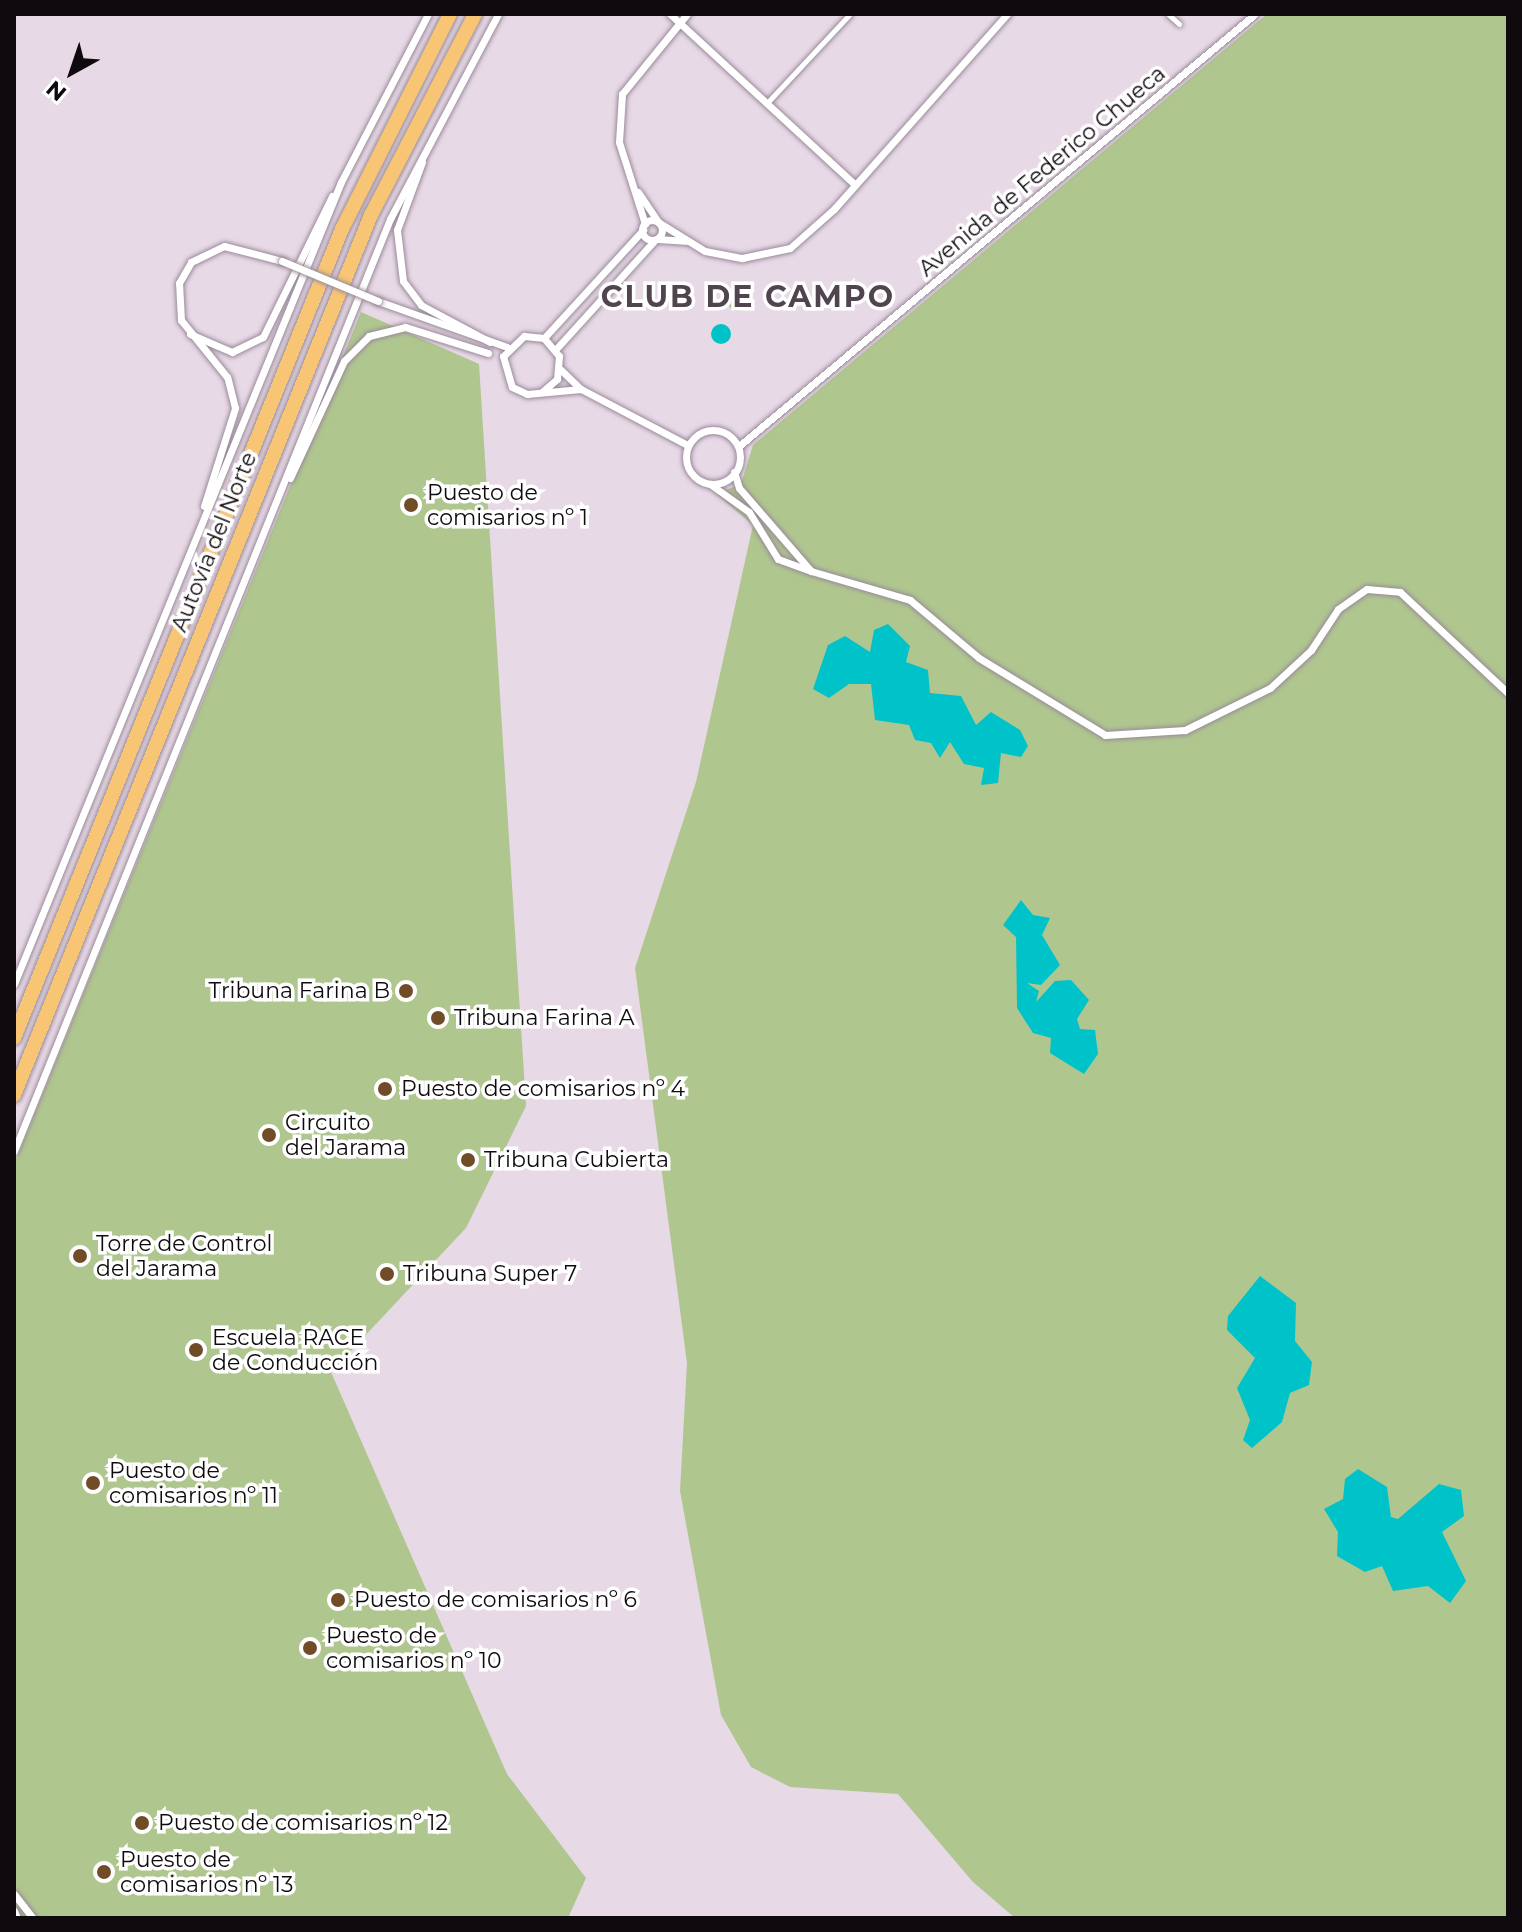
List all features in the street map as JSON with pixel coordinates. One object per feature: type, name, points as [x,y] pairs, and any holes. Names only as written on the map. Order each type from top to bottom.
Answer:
[{"type":"highway","name":"Autovía del Norte","points":[[14,1038],[342,229],[450,14]]},
{"type":"highway","name":"Autovía del Norte","points":[[14,1095],[359,243],[475,14]]},
{"type":"street","points":[[188,333],[232,352],[263,337],[428,14]]},
{"type":"street","points":[[14,1151],[390,219],[447,105],[498,14]]},
{"type":"street","points":[[670,14],[855,185]]},
{"type":"street","points":[[687,14],[622,94],[619,142],[638,192],[644,227],[656,239],[687,241],[742,258],[771,255],[807,237],[1007,14]]},
{"type":"street","points":[[765,104],[850,14]]},
{"type":"street","points":[[1168,14],[1179,24]]},
{"type":"street","name":"Avenida de Federico Chueca","points":[[739,446],[1255,14]]},
{"type":"street","points":[[447,105],[397,230],[399,270],[421,305],[490,342]]},
{"type":"street","points":[[14,984],[341,182]]},
{"type":"street","points":[[638,192],[658,222],[687,241]]},
{"type":"street","points":[[544,338],[644,227],[658,222]]},
{"type":"street","points":[[556,349],[656,239],[658,222]]},
{"type":"street","points":[[199,527],[235,408],[227,377],[188,333],[177,307],[179,283],[202,253],[239,246],[471,339],[507,347]]},
{"type":"street","points":[[282,489],[344,361],[369,336],[405,327],[488,353]]},
{"type":"street","points":[[501,365],[507,347],[524,336],[544,338],[556,349],[560,369],[581,389],[687,445]]},
{"type":"street","points":[[471,339],[501,365],[512,387],[542,392],[581,389]]},
{"type":"street","points":[[542,392],[560,369]]},
{"type":"street","points":[[687,445],[713,429],[739,446],[734,472],[789,552],[811,571]]},
{"type":"street","points":[[687,445],[689,471],[749,512],[776,554],[811,571],[910,600],[1000,673],[1105,735],[1185,730],[1270,688],[1311,650],[1338,609],[1367,589],[1400,592],[1508,693]]},
{"type":"street","points":[[710,484],[734,472]]},
{"type":"street","points":[[776,554],[789,552]]},
{"type":"street","points":[[14,1894],[33,1918]]},
{"type":"street","points":[[14,1911],[17,1918]]},
{"type":"green space","points":[[1267,14],[1508,14],[1508,1918],[1015,1918],[973,1882],[898,1794],[790,1787],[751,1767],[721,1715],[680,1491],[687,1363],[635,968],[696,782],[753,525],[716,494],[741,484],[753,445]]},
{"type":"green space","points":[[738,289],[746,292],[749,300],[746,308],[738,311],[730,308],[727,300],[730,292]]},
{"type":"green space","name":"Circuito del Jarama","points":[[361,312],[479,364],[526,1106],[466,1228],[331,1372],[507,1774],[586,1878],[568,1918],[14,1918],[14,1164]]},
{"type":"water","points":[[721,324],[728,327],[731,334],[728,341],[721,344],[714,341],[711,334],[714,327]]},
{"type":"water","points":[[888,624],[910,646],[906,662],[928,670],[930,693],[961,696],[976,725],[991,712],[1020,730],[1028,746],[1021,757],[1001,753],[998,783],[981,785],[984,768],[964,764],[950,742],[940,758],[931,743],[915,740],[909,725],[875,720],[871,684],[849,684],[829,698],[813,689],[828,645],[845,636],[870,652],[874,630]]},
{"type":"water","points":[[1021,900],[1033,915],[1050,918],[1042,935],[1060,965],[1041,985],[1027,983],[1039,991],[1036,1002],[1055,981],[1071,980],[1089,1000],[1077,1019],[1080,1029],[1095,1030],[1098,1054],[1084,1074],[1050,1053],[1051,1038],[1033,1033],[1017,1008],[1016,937],[1003,925]]},
{"type":"water","points":[[1260,1276],[1296,1303],[1295,1341],[1312,1362],[1309,1385],[1290,1393],[1282,1422],[1252,1448],[1243,1440],[1250,1420],[1237,1388],[1255,1358],[1227,1330],[1228,1316]]},
{"type":"water","points":[[1358,1469],[1387,1487],[1391,1517],[1398,1519],[1439,1484],[1461,1490],[1464,1516],[1442,1532],[1466,1581],[1450,1603],[1428,1586],[1393,1591],[1382,1566],[1365,1572],[1337,1556],[1338,1532],[1324,1509],[1343,1499],[1345,1479]]},
{"type":"place","name":"Puesto de comisarios nº 1","points":[[411,505]]},
{"type":"place","name":"Tribuna Farina B","points":[[406,991]]},
{"type":"place","name":"Tribuna Farina A","points":[[438,1018]]},
{"type":"place","name":"Puesto de comisarios nº 4","points":[[385,1089]]},
{"type":"place","name":"Circuito del Jarama","points":[[269,1135]]},
{"type":"place","name":"Tribuna Cubierta","points":[[468,1160]]},
{"type":"place","name":"Torre de Control del Jarama","points":[[80,1256]]},
{"type":"place","name":"Tribuna Super 7","points":[[387,1274]]},
{"type":"place","name":"Escuela RACE de Conducción","points":[[196,1350]]},
{"type":"place","name":"Puesto de comisarios nº 11","points":[[93,1483]]},
{"type":"place","name":"Puesto de comisarios nº 6","points":[[338,1600]]},
{"type":"place","name":"Puesto de comisarios nº 10","points":[[310,1648]]},
{"type":"place","name":"Puesto de comisarios nº 12","points":[[142,1823]]},
{"type":"place","name":"Puesto de comisarios nº 13","points":[[104,1872]]},
{"type":"district","name":"CLUB DE CAMPO","points":[[748,297]]}]
